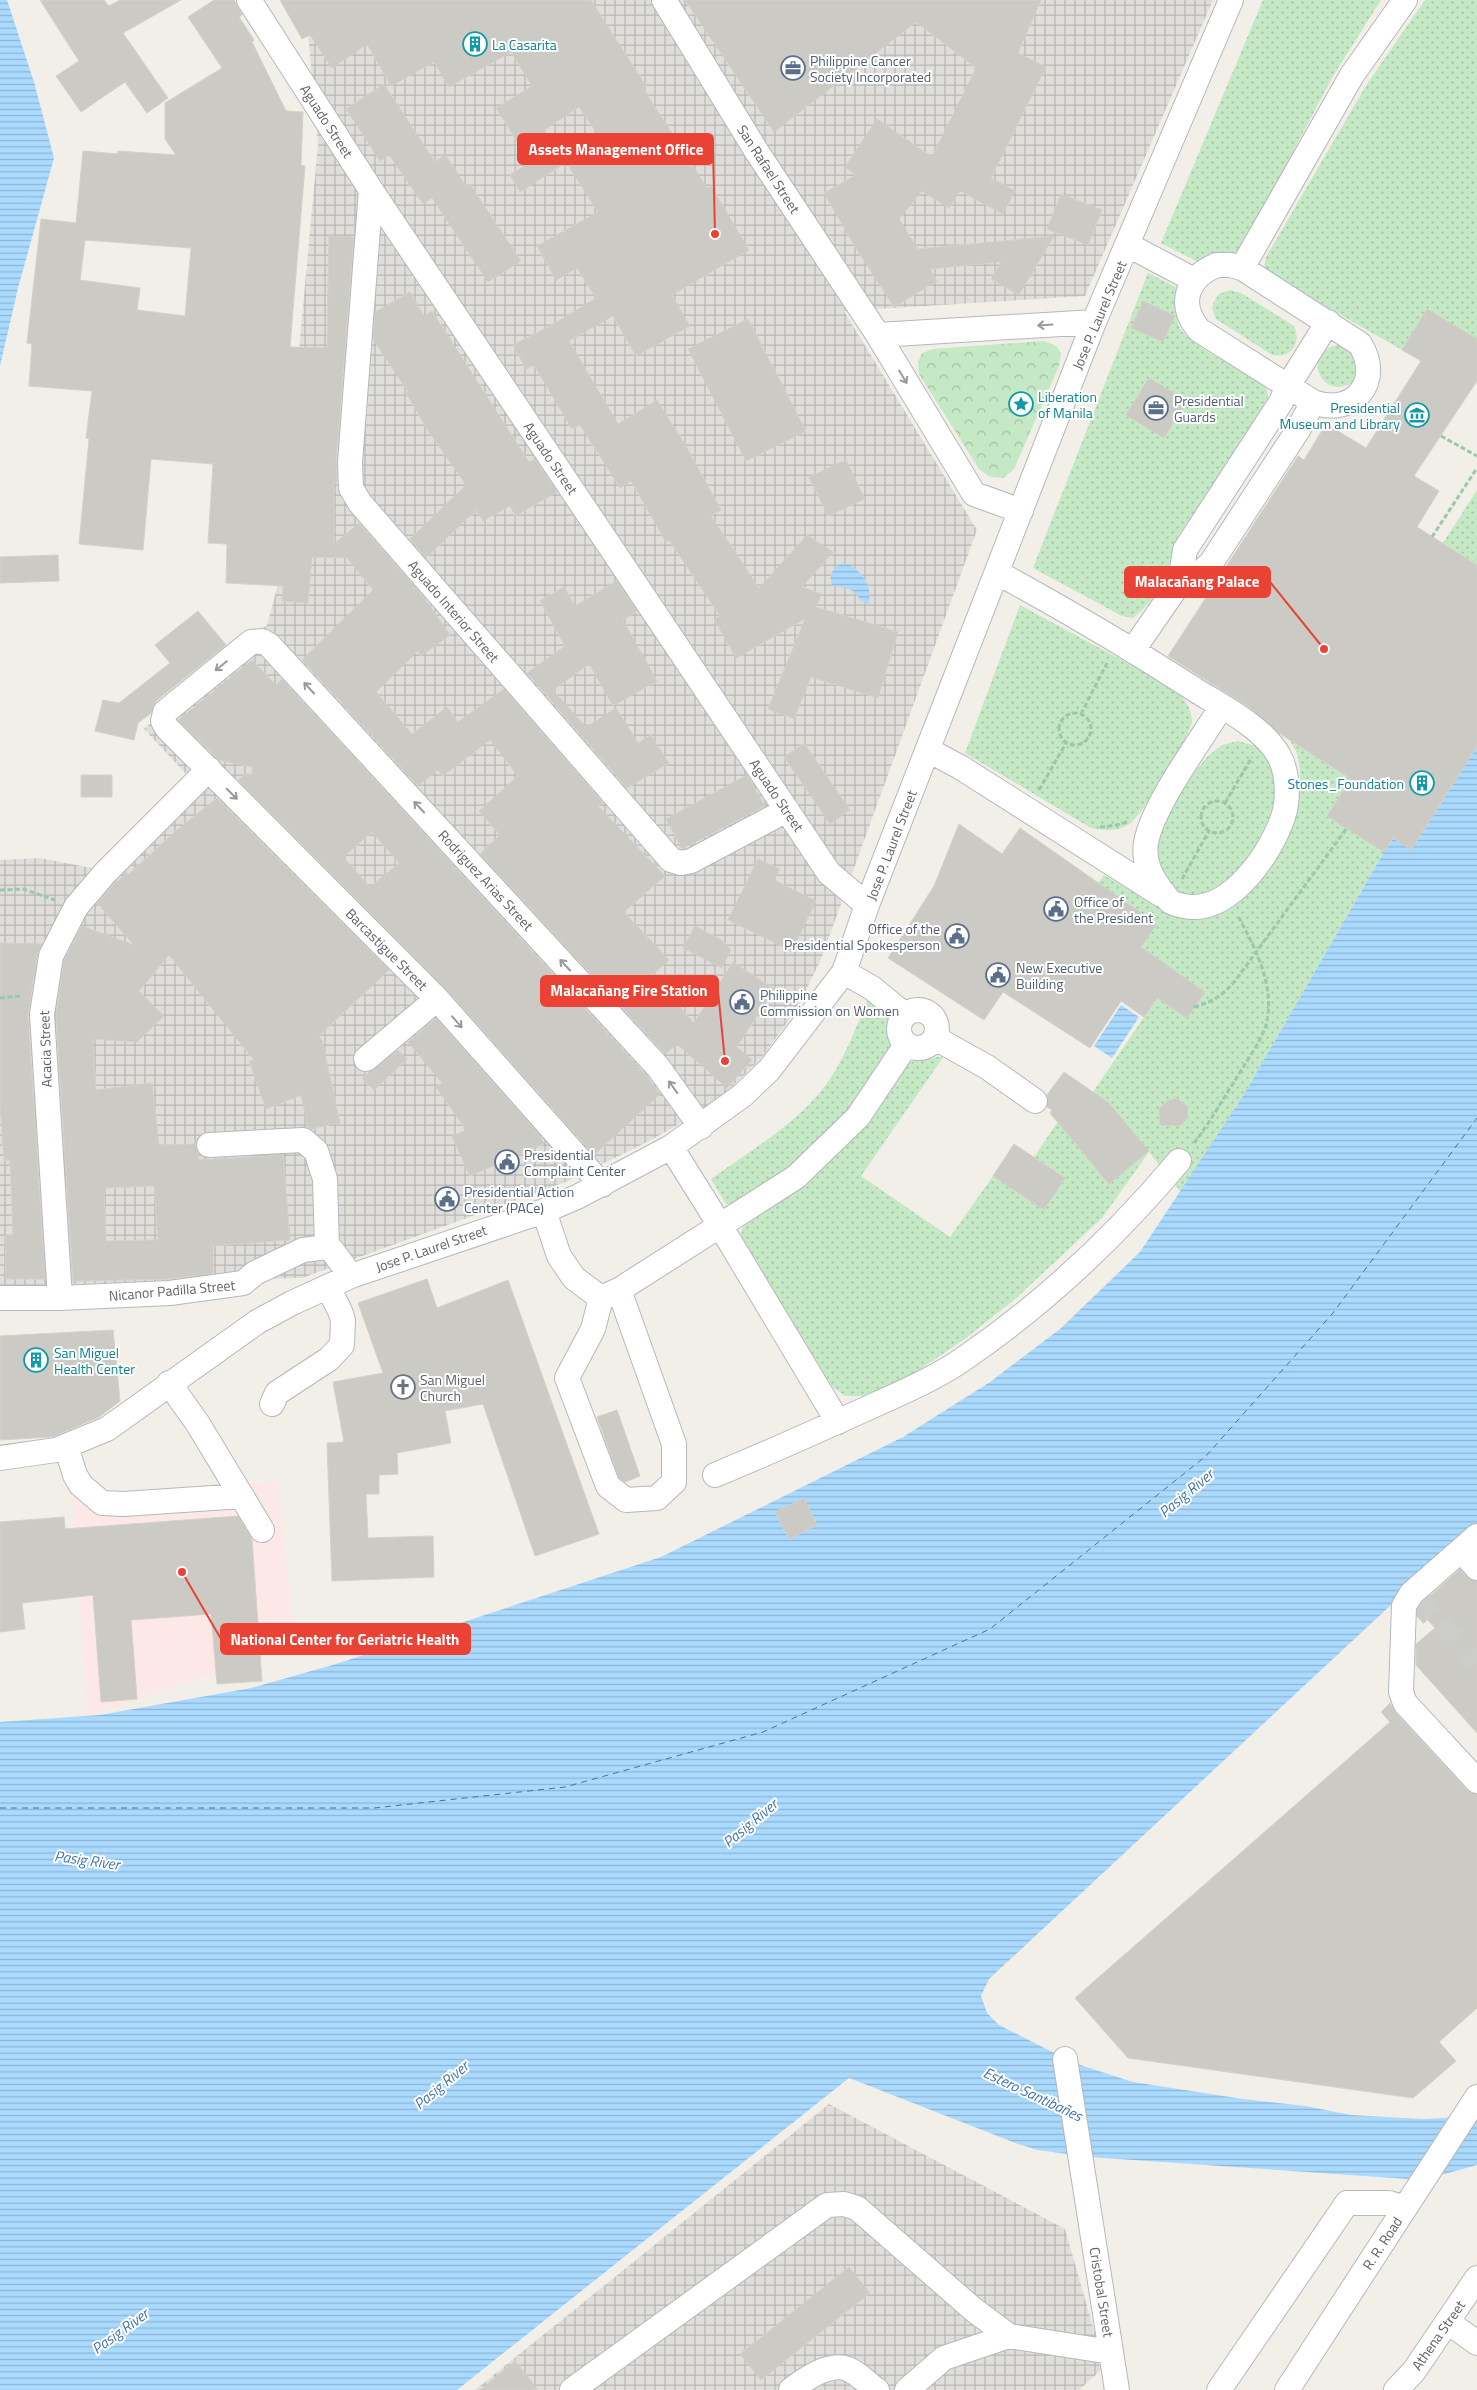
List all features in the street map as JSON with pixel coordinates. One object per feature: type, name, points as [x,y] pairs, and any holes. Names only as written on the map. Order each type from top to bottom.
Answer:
[{"type":"street","name":"Aguado Street","points":[[249,0],[371,190],[829,873],[867,905]]},
{"type":"street","name":"San Rafael Street","points":[[664,0],[757,152],[878,335],[974,494],[1021,511]]},
{"type":"street","name":"Jose P. Laurel Street","points":[[0,1458],[56,1450],[106,1429],[257,1322],[351,1276],[544,1211],[602,1186],[671,1147],[701,1127],[742,1095],[768,1070],[844,972],[867,905],[998,573],[1094,322],[1128,246],[1231,0]]},
{"type":"street","points":[[1242,268],[1352,75],[1405,0]]},
{"type":"street","name":"Aguado Interior Street","points":[[371,190],[350,462],[351,488],[360,503],[671,860],[681,863],[691,861],[787,810]]},
{"type":"street","points":[[1128,246],[1194,280]]},
{"type":"street","points":[[1217,265],[1230,265],[1242,268],[1360,344],[1367,355],[1370,368],[1368,380],[1362,392],[1344,404],[1333,406],[1313,402],[1199,330],[1192,321],[1188,311],[1187,299],[1194,280],[1205,270],[1217,265]]},
{"type":"street","points":[[878,335],[1094,322]]},
{"type":"street","points":[[1133,650],[1180,582],[1185,550],[1281,402],[1288,386],[1328,322]]},
{"type":"street","points":[[1180,582],[1197,576],[1210,563],[1298,430],[1313,402]]},
{"type":"street","points":[[928,750],[967,772],[1171,902],[1184,906],[1198,907],[1209,905],[1227,896],[1248,877],[1268,850],[1284,816],[1286,801],[1285,773],[1280,757],[1262,734],[1222,706],[1133,650],[998,573]]},
{"type":"street","name":"Rodriguez Arias Street","points":[[163,721],[165,712],[251,642],[262,641],[269,645],[658,1067],[701,1127]]},
{"type":"street","points":[[1171,902],[1148,870],[1145,856],[1146,842],[1156,815],[1222,706]]},
{"type":"street","name":"Barcastigue Street","points":[[163,721],[167,728],[437,999],[602,1186]]},
{"type":"street","name":"Acacia Street","points":[[60,1298],[42,1014],[52,956],[76,907],[105,872],[209,769]]},
{"type":"street","points":[[844,972],[872,988],[905,1014]]},
{"type":"street","points":[[366,1059],[437,999]]},
{"type":"street","points":[[918,1010],[930,1014],[937,1025],[935,1038],[931,1043],[919,1048],[906,1045],[899,1034],[898,1026],[905,1014],[918,1010]]},
{"type":"street","points":[[935,1038],[987,1067],[1035,1101]]},
{"type":"street","points":[[544,1211],[560,1256],[574,1278],[610,1294],[674,1444],[674,1482],[657,1498],[626,1500],[608,1486],[567,1378],[610,1294],[721,1226],[796,1177],[858,1117],[906,1045]]},
{"type":"street","points":[[209,1145],[303,1140],[316,1151],[325,1179],[328,1247],[351,1276]]},
{"type":"street","points":[[671,1147],[721,1226],[838,1422]]},
{"type":"street","points":[[715,1475],[838,1422],[902,1392],[961,1361],[1088,1260],[1151,1195],[1179,1161]]},
{"type":"street","name":"Nicanor Padilla Street","points":[[0,1298],[60,1298],[170,1293],[243,1283],[255,1273],[303,1250],[328,1247]]},
{"type":"street","points":[[272,1404],[277,1393],[329,1359],[342,1345],[343,1320],[328,1287]]},
{"type":"street","points":[[169,1383],[198,1424],[262,1530]]},
{"type":"street","points":[[66,1446],[75,1475],[81,1485],[102,1503],[124,1504],[242,1496]]},
{"type":"street","points":[[1475,1775],[1402,1699],[1404,1606],[1469,1543],[1477,1568]]},
{"type":"street","name":"Cristobal Street","points":[[1065,2059],[1117,2390]]},
{"type":"street","name":"R. R. Road","points":[[1287,2390],[1477,2097]]},
{"type":"street","points":[[1218,2390],[1347,2203],[1389,2203],[1405,2208]]},
{"type":"street","points":[[572,2390],[827,2205],[844,2204],[857,2208],[974,2310],[1009,2336]]},
{"type":"street","name":"Athena Street","points":[[1396,2390],[1414,2371],[1477,2278]]},
{"type":"street","points":[[1448,2322],[1477,2343]]},
{"type":"street","points":[[907,2390],[944,2358],[1009,2336],[1111,2352]]},
{"type":"street","points":[[791,2390],[806,2378],[828,2369],[847,2369],[877,2390]]},
{"type":"path","points":[[1377,402],[1390,410]]},
{"type":"path","points":[[1441,436],[1477,456]]},
{"type":"path","points":[[1432,537],[1477,468]]},
{"type":"path","points":[[1081,714],[1111,657]]},
{"type":"path","points":[[1070,713],[1081,714],[1086,717],[1091,726],[1089,737],[1081,744],[1070,745],[1062,739],[1058,729],[1061,719],[1070,713]]},
{"type":"path","points":[[1225,803],[1257,749],[1262,734]]},
{"type":"path","points":[[1037,793],[1066,743]]},
{"type":"path","points":[[1221,801],[1225,803],[1233,811],[1233,822],[1230,828],[1220,833],[1209,831],[1201,819],[1203,809],[1211,802],[1221,801]]},
{"type":"path","points":[[1092,826],[1117,826],[1133,817]]},
{"type":"path","points":[[1194,1007],[1210,1003],[1224,994],[1258,953],[1347,828]]},
{"type":"path","points":[[1171,902],[1176,888],[1209,831]]},
{"type":"path","points":[[0,890],[22,889],[76,907]]},
{"type":"path","points":[[1179,1161],[1202,1132],[1266,1026],[1268,1002],[1265,976],[1258,953],[1227,896]]},
{"type":"shaded area","points":[[305,0],[1213,0],[1085,296],[844,311],[977,530],[821,959],[797,1009],[759,1061],[715,1103],[653,1139],[568,1181],[302,1278],[0,1286],[0,860],[40,858],[97,869],[203,792],[144,729],[267,625],[277,588],[318,144]]},
{"type":"shaded area","points":[[277,1481],[296,1647],[87,1716],[72,1497]]},
{"type":"shaded area","points":[[829,2104],[1065,2229],[1097,2341],[1101,2370],[1079,2390],[475,2390]]},
{"type":"green space","points":[[1263,0],[1381,0],[1333,76],[1242,248],[1234,254],[1198,262],[1161,243]]},
{"type":"green space","points":[[1425,0],[1477,0],[1477,339],[1402,350],[1271,275],[1264,266],[1266,257],[1367,84]]},
{"type":"green space","points":[[1148,273],[1182,290],[1177,304],[1177,314],[1178,323],[1185,335],[1206,350],[1264,383],[1268,393],[1267,402],[1178,537],[1169,571],[1161,587],[1148,604],[1133,618],[1122,616],[1033,568]]},
{"type":"green space","points":[[1230,290],[1241,293],[1294,326],[1297,338],[1293,348],[1285,355],[1272,355],[1216,319],[1212,308],[1213,303],[1219,294]]},
{"type":"green space","points":[[1044,341],[1056,346],[1061,353],[1059,366],[1014,469],[1003,478],[990,477],[979,469],[919,374],[918,362],[922,353],[933,349]]},
{"type":"green space","points":[[1342,344],[1349,346],[1362,364],[1353,383],[1341,387],[1331,385],[1323,380],[1319,372],[1318,363],[1321,355],[1329,348]]},
{"type":"green space","points":[[1477,490],[1477,565],[1443,543]]},
{"type":"green space","points":[[1020,605],[1166,684],[1180,695],[1189,708],[1192,720],[1184,742],[1144,807],[1135,819],[1124,827],[1110,830],[1091,828],[965,753]]},
{"type":"green space","points":[[1289,739],[1351,779],[1384,852],[1243,1096],[1181,1192],[1149,1152],[1102,1218],[1014,1300],[966,1338],[900,1383],[863,1396],[845,1396],[832,1386],[744,1244],[741,1234],[743,1226],[815,1176],[855,1137],[907,1064],[916,1060],[944,1056],[861,1176],[950,1237],[993,1176],[1044,1209],[1065,1178],[1034,1157],[1061,1117],[1109,1184],[1149,1151],[1109,1103],[1093,1092],[1157,998],[1187,1018],[1205,992],[1141,947],[1157,924],[1098,883],[1104,875],[1159,907],[1180,914],[1277,854],[1291,831],[1300,789],[1300,769],[1297,753]]},
{"type":"green space","points":[[1238,741],[1260,747],[1276,767],[1275,799],[1270,816],[1239,872],[1203,896],[1178,893],[1161,875],[1157,858],[1158,837],[1168,814],[1192,775],[1208,756],[1222,745]]},
{"type":"green space","points":[[869,996],[890,1012],[895,1038],[893,1049],[843,1118],[797,1162],[733,1206],[726,1204],[711,1179],[774,1135],[816,1097],[840,1062]]},
{"type":"water","points":[[0,0],[7,0],[34,82],[54,158],[18,288],[0,366]]},
{"type":"water","points":[[843,563],[855,568],[864,578],[870,597],[868,603],[860,600],[849,589],[833,586],[831,582],[832,572]]},
{"type":"water","points":[[1477,705],[1477,1525],[989,1979],[981,1996],[987,2013],[999,2025],[1074,2063],[1133,2082],[1243,2099],[1305,2106],[1351,2115],[1424,2119],[1473,2116],[1477,2114],[1477,2165],[1423,2180],[1089,2157],[1038,2150],[1018,2144],[849,2078],[457,2390],[0,2390],[0,1722],[100,1715],[251,1688],[336,1664],[661,1557],[903,1437],[990,1382],[1060,1329],[1140,1252],[1243,1096],[1384,852]]},
{"type":"water","points":[[1121,1005],[1139,1017],[1112,1058],[1094,1046]]},
{"type":"building","points":[[40,0],[104,0],[109,6],[120,0],[181,0],[123,33],[168,98],[147,113],[125,82],[81,112],[56,76],[79,61]]},
{"type":"building","points":[[214,0],[234,0],[242,15],[239,17],[254,40],[252,42],[286,111],[303,112],[301,165],[305,166],[290,347],[327,348],[329,236],[354,237],[336,461],[337,482],[334,482],[334,544],[359,523],[423,596],[450,635],[421,656],[418,651],[376,692],[412,734],[447,707],[458,722],[504,689],[603,803],[598,806],[665,876],[624,912],[669,960],[652,975],[694,1023],[733,962],[774,989],[737,1047],[752,1060],[727,1088],[677,1044],[665,1054],[480,854],[500,835],[479,811],[518,776],[490,740],[443,776],[438,770],[418,786],[302,660],[373,590],[347,558],[312,557],[308,603],[282,601],[283,586],[226,583],[227,544],[208,543],[213,464],[151,459],[143,550],[79,544],[89,439],[86,438],[92,391],[29,386],[32,344],[27,343],[41,219],[76,223],[83,151],[118,154],[118,151],[176,155],[165,139],[165,103],[222,68],[188,17]],"holes":[[[85,240],[191,248],[185,316],[137,310],[140,288],[80,280]]]},
{"type":"building","points":[[280,0],[591,0],[646,86],[643,88],[707,188],[711,186],[749,250],[672,295],[690,326],[636,356],[613,316],[569,341],[618,424],[657,400],[686,446],[721,510],[711,516],[759,588],[807,535],[833,552],[802,587],[822,594],[816,607],[898,632],[878,698],[811,677],[794,719],[768,709],[805,619],[736,658],[714,619],[720,616],[669,540],[666,542],[631,481],[620,488],[580,425],[572,429],[534,365],[526,369],[513,345],[552,325],[596,298],[577,268],[556,280],[537,246],[598,212],[569,167],[605,145],[579,107],[544,130],[564,164],[520,192],[510,175],[530,162],[496,108],[532,86],[511,52],[449,87],[434,62],[391,86],[367,44],[332,68],[310,35],[302,39]]},
{"type":"building","points":[[685,0],[1041,0],[1018,53],[1046,67],[991,178],[1015,191],[1003,214],[960,191],[949,208],[922,191],[899,219],[918,249],[1054,236],[1019,295],[991,279],[1001,262],[930,269],[937,281],[894,307],[854,245],[824,193],[856,175],[845,167],[877,119],[932,157],[976,68],[916,22],[774,132]]},
{"type":"building","points":[[384,84],[435,162],[445,155],[466,186],[470,184],[521,261],[488,282],[432,198],[423,204],[389,155],[380,161],[346,109]]},
{"type":"building","points":[[1061,194],[1102,210],[1088,245],[1047,229]]},
{"type":"building","points":[[410,292],[424,316],[432,311],[529,462],[535,459],[557,492],[515,516],[510,506],[483,521],[476,510],[426,558],[410,539],[466,485],[429,432],[406,393],[408,392],[373,339],[375,312]]},
{"type":"building","points":[[1143,301],[1175,316],[1163,342],[1131,328]]},
{"type":"building","points":[[1427,309],[1477,339],[1477,381],[1414,476],[1439,491],[1417,527],[1477,565],[1477,746],[1411,850],[1393,838],[1384,852],[1327,816],[1351,779],[1279,733],[1250,708],[1168,656],[1298,456],[1304,460],[1326,424],[1366,448],[1421,361],[1402,350]]},
{"type":"building","points":[[748,319],[806,431],[746,461],[688,349]]},
{"type":"building","name":"Presidential Guards","points":[[1149,378],[1187,401],[1164,438],[1126,415]]},
{"type":"building","points":[[846,460],[865,499],[828,516],[809,477]]},
{"type":"building","points":[[58,555],[59,581],[0,583],[0,557]]},
{"type":"building","points":[[617,581],[637,611],[623,620],[657,681],[613,706],[589,664],[553,690],[586,727],[616,708],[638,743],[651,735],[669,763],[627,788],[527,673],[565,646],[540,601],[564,587],[575,606]]},
{"type":"building","points":[[198,611],[226,645],[156,701],[151,713],[138,723],[134,740],[95,731],[103,700],[119,703],[170,663],[155,645]]},
{"type":"building","points":[[252,660],[276,685],[282,679],[647,1076],[660,1094],[594,1155],[447,990],[238,780],[246,774],[252,774],[252,767],[219,760],[178,720]],"holes":[[[372,832],[399,863],[370,887],[343,857]]]},
{"type":"building","points":[[804,743],[850,810],[830,824],[784,757]]},
{"type":"building","points":[[81,775],[112,775],[112,797],[81,797]]},
{"type":"building","points":[[747,775],[765,806],[682,849],[666,819]]},
{"type":"building","points":[[217,798],[389,970],[319,1036],[322,1040],[340,1123],[310,1129],[308,1128],[301,1095],[266,1109],[249,1061],[254,1060],[169,955],[139,991],[164,1016],[137,1042],[93,1039],[96,1090],[152,1083],[159,1145],[196,1144],[199,1160],[283,1155],[290,1240],[213,1246],[213,1273],[169,1279],[73,1281],[56,1015],[64,960],[82,926],[134,945],[97,903],[113,885],[127,873],[128,875],[178,829]],"holes":[[[154,1186],[158,1240],[106,1241],[104,1188]]]},
{"type":"building","points":[[959,824],[1002,854],[1020,828],[1157,924],[1141,947],[1205,992],[1187,1018],[1157,998],[1144,1017],[1121,1001],[1090,1048],[1003,992],[984,1020],[888,958],[934,886]]},
{"type":"building","points":[[758,859],[780,869],[774,880],[816,901],[792,951],[728,920]]},
{"type":"building","points":[[695,926],[723,941],[731,950],[722,968],[683,948]]},
{"type":"building","points":[[0,943],[42,944],[37,954],[28,1015],[45,1279],[6,1279],[5,1235],[13,1235],[10,1160],[4,1160],[0,1102]]},
{"type":"building","points":[[436,1018],[540,1136],[544,1144],[470,1176],[452,1136],[466,1130],[436,1087],[442,1083],[408,1042]]},
{"type":"building","points":[[398,1050],[407,1059],[374,1090],[362,1078]]},
{"type":"building","points":[[1064,1072],[1109,1103],[1149,1151],[1109,1184],[1050,1113],[1052,1110],[1047,1107],[1047,1095]]},
{"type":"building","points":[[1177,1098],[1187,1106],[1188,1118],[1179,1126],[1160,1125],[1159,1109],[1167,1101]]},
{"type":"building","points":[[1014,1144],[1065,1178],[1044,1210],[993,1176]]},
{"type":"building","points":[[427,1279],[437,1308],[508,1280],[599,1534],[535,1556],[483,1404],[445,1411],[451,1443],[397,1453],[398,1474],[379,1475],[379,1494],[366,1494],[368,1538],[433,1536],[434,1577],[332,1581],[327,1443],[344,1442],[333,1382],[383,1373],[358,1303]]},
{"type":"building","points":[[113,1330],[120,1401],[99,1417],[52,1437],[0,1440],[0,1336]]},
{"type":"building","points":[[617,1410],[640,1476],[625,1482],[619,1478],[597,1417]]},
{"type":"building","points":[[804,1498],[817,1525],[789,1539],[775,1512]]},
{"type":"building","points":[[238,1516],[252,1539],[262,1681],[217,1684],[211,1614],[131,1620],[137,1699],[101,1702],[93,1595],[22,1603],[25,1629],[0,1632],[0,1522],[64,1517],[65,1529]]},
{"type":"building","points":[[1460,1569],[1467,1577],[1477,1581],[1477,1733],[1416,1665],[1416,1644],[1435,1628],[1418,1609],[1422,1603]]},
{"type":"building","points":[[1390,1703],[1395,1712],[1467,1790],[1477,1794],[1477,2008],[1439,2042],[1456,2061],[1413,2098],[1128,2058],[1075,1998],[1390,1722],[1381,1712]]},
{"type":"building","points":[[849,2267],[870,2293],[761,2380],[740,2354]]},
{"type":"building","points":[[515,2361],[538,2390],[480,2390]]},
{"type":"ferry route","points":[[0,1808],[374,1808],[565,1787],[763,1732],[990,1629],[1206,1456],[1333,1313],[1477,1118]]},
{"type":"tunnel","points":[[1416,1598],[1477,1664]]},
{"type":"place","name":"La Casarita","points":[[475,44]]},
{"type":"place","name":"Philippine Cancer Society Incorporated","points":[[793,68]]},
{"type":"place","name":"Assets Management Office","points":[[715,234]]},
{"type":"place","name":"Liberation of Manila","points":[[1021,404]]},
{"type":"place","name":"Presidential Guards","points":[[1156,408]]},
{"type":"place","name":"Presidential Museum and Library","points":[[1417,415]]},
{"type":"place","name":"Malacañang Palace","points":[[1324,649]]},
{"type":"place","name":"Stones_Foundation","points":[[1422,783]]},
{"type":"place","name":"Office of the President","points":[[1056,909]]},
{"type":"place","name":"Office of the Presidential Spokesperson","points":[[957,936]]},
{"type":"place","name":"New Executive Building","points":[[998,975]]},
{"type":"place","name":"Philippine Commission on Women","points":[[742,1002]]},
{"type":"place","name":"Malacañang Fire Station","points":[[725,1061]]},
{"type":"place","name":"Presidential Complaint Center","points":[[507,1162]]},
{"type":"place","name":"Presidential Action Center (PACe)","points":[[447,1199]]},
{"type":"place","name":"San Miguel Health Center","points":[[36,1360]]},
{"type":"place","name":"San Miguel Church","points":[[403,1387]]},
{"type":"place","name":"National Center for Geriatric Health","points":[[182,1572]]},
{"type":"water label","name":"Pasig River","points":[[1186,1493]]},
{"type":"water label","name":"Pasig River","points":[[750,1823]]},
{"type":"water label","name":"Pasig River","points":[[87,1860]]},
{"type":"water label","name":"Pasig River","points":[[441,2085]]},
{"type":"water label","name":"Estero Santibañes","points":[[1033,2094]]},
{"type":"water label","name":"Pasig River","points":[[120,2331]]}]
